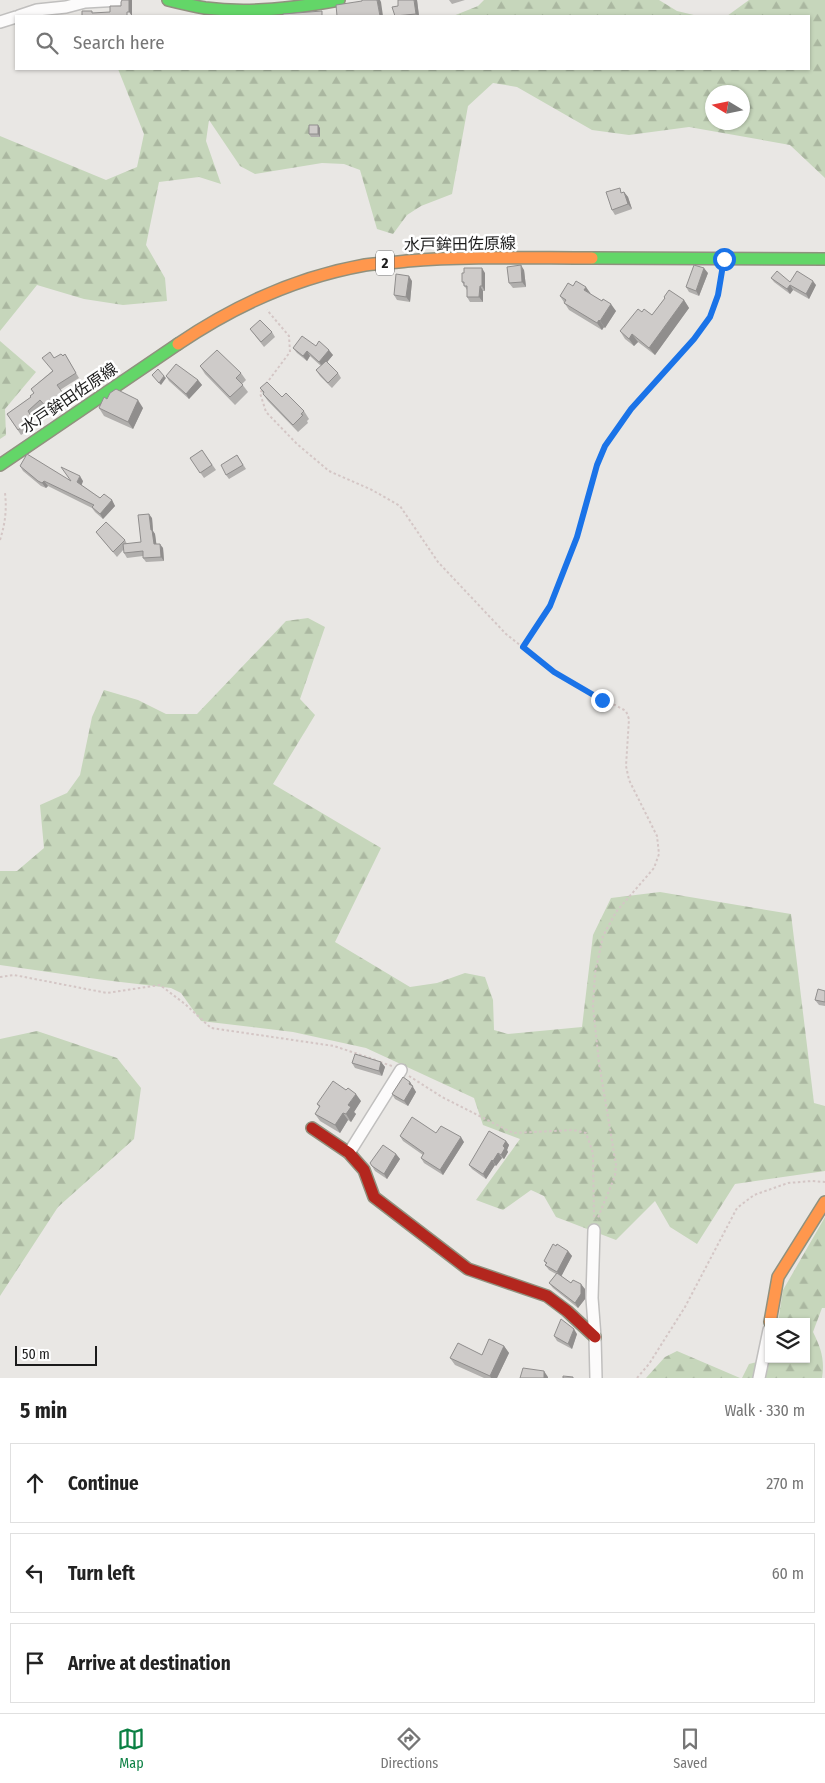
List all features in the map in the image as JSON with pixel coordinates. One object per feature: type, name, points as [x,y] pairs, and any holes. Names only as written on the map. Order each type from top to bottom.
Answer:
[{"type":"main road","points":[[168,0],[211,9],[255,11],[310,6],[339,0]]},
{"type":"main road","name":"水戸鉾田佐原線","points":[[0,465],[188,337],[230,312],[257,299],[312,279],[366,265],[444,258],[825,259]]},
{"type":"main road","points":[[312,1128],[349,1153],[364,1170],[374,1197],[468,1269],[547,1296],[567,1310],[595,1337]]},
{"type":"main road","points":[[771,1318],[778,1277],[825,1202]]},
{"type":"street","points":[[23,15],[37,10],[66,7],[85,2],[121,0]]},
{"type":"street","points":[[0,22],[15,18]]},
{"type":"street","points":[[349,1153],[400,1070]]},
{"type":"street","points":[[594,1230],[592,1298],[596,1378]]},
{"type":"street","points":[[759,1378],[765,1349]]},
{"type":"path","points":[[523,647],[550,606],[577,537],[597,465],[605,446],[631,409],[694,339],[710,317],[718,295],[724,259]]},
{"type":"path","points":[[257,299],[289,336],[290,352],[260,394],[266,412],[297,444],[329,471],[372,490],[400,506],[438,562],[506,634],[554,672],[602,700],[626,711],[629,719],[626,766],[629,780],[657,836],[659,854],[654,868],[616,912],[603,936],[595,973],[593,1006],[599,1063],[616,1165],[615,1176],[594,1230]]},
{"type":"path","points":[[0,540],[5,526],[7,510],[5,492]]},
{"type":"path","points":[[0,977],[14,976],[107,993],[160,985],[212,1028],[334,1046],[400,1070],[442,1097],[513,1133],[573,1130],[586,1133],[593,1153],[594,1230]]},
{"type":"path","points":[[637,1378],[685,1307],[737,1208],[754,1195],[788,1182],[825,1182]]},
{"type":"green space","points":[[484,0],[659,0],[677,11],[694,15],[456,15],[478,6]]},
{"type":"green space","points":[[749,0],[825,0],[825,178],[790,145],[706,130],[750,130],[750,85],[705,85],[705,130],[689,127],[629,135],[592,130],[517,87],[493,83],[468,106],[452,194],[421,206],[407,215],[393,234],[377,229],[360,170],[344,164],[322,163],[255,174],[240,166],[209,120],[206,141],[221,184],[199,177],[159,182],[146,245],[165,278],[167,301],[123,305],[84,299],[37,285],[0,331],[0,136],[106,180],[137,167],[144,134],[118,70],[810,70],[810,15],[728,15]]},
{"type":"green space","points":[[0,341],[36,372],[5,409],[6,435],[0,439]]},
{"type":"green space","points":[[308,618],[325,627],[300,699],[315,715],[273,784],[381,848],[335,942],[410,987],[437,983],[465,973],[485,977],[493,1000],[494,1030],[508,1034],[582,1027],[593,935],[611,898],[660,892],[791,914],[814,1103],[825,1106],[825,1171],[735,1184],[697,1244],[670,1227],[655,1201],[616,1240],[556,1217],[544,1196],[531,1190],[503,1210],[476,1200],[520,1139],[483,1125],[474,1098],[366,1048],[293,1032],[201,1021],[181,993],[171,988],[0,965],[0,871],[17,871],[44,848],[40,805],[67,793],[80,775],[92,717],[104,690],[138,700],[166,714],[197,714],[286,621]]},
{"type":"green space","points":[[37,1031],[117,1058],[141,1088],[134,1139],[58,1207],[0,1296],[0,1039]]},
{"type":"green space","points":[[825,1217],[825,1308],[822,1308],[813,1332],[822,1354],[822,1378],[742,1378],[749,1364],[765,1360],[765,1363],[810,1363],[810,1318],[779,1318],[783,1290]]},
{"type":"green space","points":[[677,1351],[740,1378],[646,1378],[665,1357]]},
{"type":"building","points":[[122,0],[129,0],[129,12],[127,12],[127,15],[82,15],[82,11],[92,11],[92,13],[110,12],[110,6],[121,6]]},
{"type":"building","points":[[377,0],[380,15],[337,15],[336,5]]},
{"type":"building","points":[[398,0],[414,0],[416,14],[395,15],[392,7],[398,6]]},
{"type":"building","points":[[322,11],[322,15],[283,14]]},
{"type":"building","points":[[309,125],[318,125],[318,134],[309,134]]},
{"type":"building","points":[[620,188],[621,193],[624,192],[628,204],[612,210],[606,192]]},
{"type":"building","points":[[521,265],[522,282],[509,283],[507,267]]},
{"type":"building","points":[[694,265],[704,268],[696,291],[686,287]]},
{"type":"building","points":[[464,268],[482,268],[482,286],[480,286],[479,297],[467,297],[467,286],[464,286],[464,282],[462,282]]},
{"type":"building","points":[[777,271],[790,282],[797,271],[813,281],[806,294],[790,285],[787,289],[771,278]]},
{"type":"building","points":[[396,274],[409,276],[406,297],[394,295]]},
{"type":"building","points":[[576,281],[586,287],[584,290],[611,304],[597,323],[564,303],[566,300],[560,296],[568,283],[573,286]]},
{"type":"building","points":[[669,290],[684,300],[649,348],[632,334],[629,339],[620,331],[638,309],[642,312],[644,309],[652,315]]},
{"type":"building","points":[[260,320],[272,332],[261,342],[250,329]]},
{"type":"building","points":[[302,336],[316,346],[319,341],[329,350],[319,362],[307,351],[303,356],[293,348]]},
{"type":"building","points":[[217,350],[241,373],[236,378],[243,385],[230,397],[200,366]]},
{"type":"building","points":[[50,352],[54,358],[65,354],[76,373],[57,385],[65,396],[47,408],[40,400],[28,411],[33,419],[18,430],[7,414],[31,397],[34,393],[31,389],[53,371],[42,358]]},
{"type":"building","points":[[326,361],[338,373],[328,383],[316,370]]},
{"type":"building","points":[[176,364],[198,380],[186,394],[166,376]]},
{"type":"building","points":[[158,369],[164,376],[159,383],[152,375]]},
{"type":"building","points":[[267,382],[282,397],[286,393],[304,411],[301,414],[303,415],[293,425],[263,394],[264,392],[260,388]]},
{"type":"building","points":[[116,389],[138,400],[128,422],[99,408],[104,397],[107,399],[110,393]]},
{"type":"building","points":[[202,450],[212,465],[200,473],[190,458]]},
{"type":"building","points":[[27,454],[71,481],[61,467],[80,476],[77,482],[100,498],[104,494],[112,500],[100,514],[92,507],[94,505],[44,481],[42,483],[38,481],[20,466]]},
{"type":"building","points":[[237,455],[243,465],[226,475],[221,465]]},
{"type":"building","points":[[149,514],[154,544],[160,544],[161,557],[143,558],[143,551],[124,553],[123,544],[141,542],[138,515]]},
{"type":"building","points":[[106,522],[125,540],[113,552],[96,532]]},
{"type":"building","points":[[818,989],[825,991],[825,1002],[815,1000]]},
{"type":"building","points":[[355,1054],[381,1062],[379,1071],[352,1063]]},
{"type":"building","points":[[403,1077],[413,1086],[404,1101],[392,1094]]},
{"type":"building","points":[[333,1081],[356,1094],[348,1105],[351,1107],[346,1114],[343,1113],[335,1125],[315,1114],[320,1106],[317,1104]]},
{"type":"building","points":[[412,1117],[436,1133],[441,1126],[461,1137],[440,1170],[421,1158],[424,1153],[400,1136]]},
{"type":"building","points":[[489,1131],[506,1141],[501,1155],[498,1153],[483,1174],[469,1165]]},
{"type":"building","points":[[383,1145],[396,1154],[384,1174],[370,1163]]},
{"type":"building","points":[[553,1244],[556,1246],[557,1244],[568,1251],[557,1272],[545,1265],[547,1263],[544,1261]]},
{"type":"building","points":[[557,1273],[571,1283],[573,1280],[581,1284],[581,1294],[575,1303],[549,1283]]},
{"type":"building","points":[[561,1319],[574,1329],[568,1344],[554,1336]]},
{"type":"building","points":[[489,1339],[504,1346],[490,1376],[450,1358],[458,1343],[482,1355]]},
{"type":"building","points":[[523,1368],[544,1371],[544,1378],[520,1378]]},
{"type":"traffic: fast","points":[[168,0],[222,10],[289,8],[339,0]]},
{"type":"traffic: fast","points":[[592,258],[825,259]]},
{"type":"traffic: fast","points":[[0,465],[178,344]]},
{"type":"traffic: slow","points":[[178,344],[244,305],[291,285],[340,270],[365,265],[453,258],[592,258]]},
{"type":"traffic: slow","points":[[771,1318],[778,1277],[825,1202]]},
{"type":"traffic: jam","points":[[312,1128],[349,1153],[364,1170],[374,1197],[468,1269],[547,1296],[567,1311],[595,1337]]},
{"type":"route","points":[[602,700],[554,672],[523,647],[550,606],[577,537],[597,465],[605,446],[631,409],[694,339],[710,317],[718,295],[724,259]]}]
